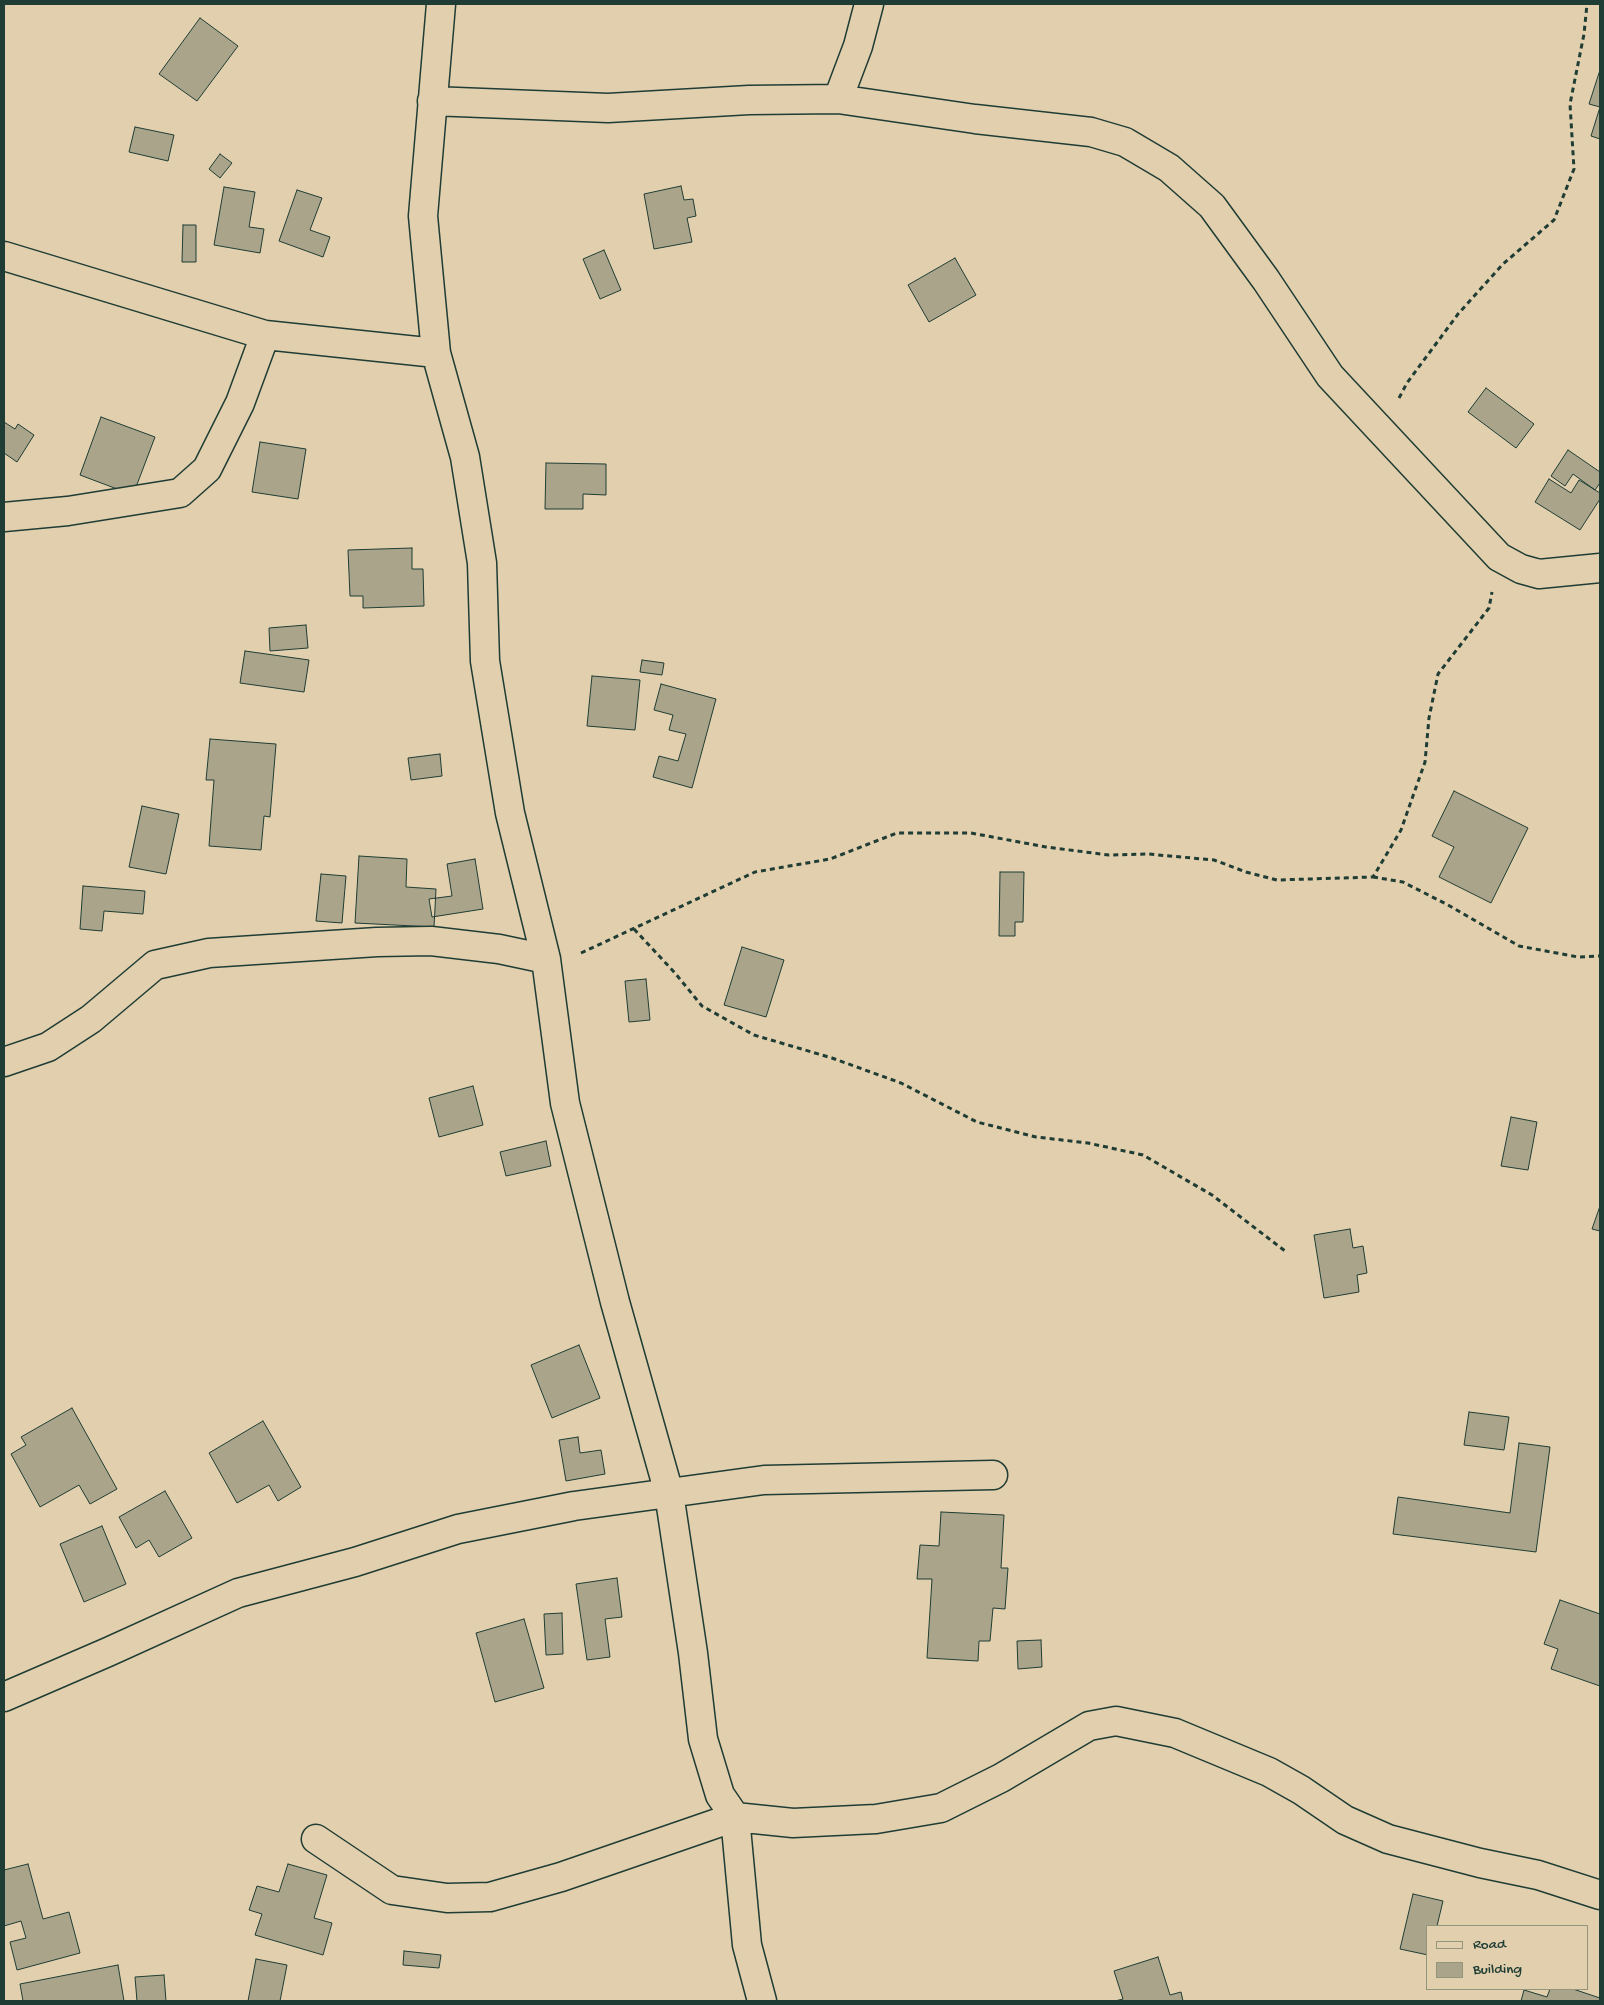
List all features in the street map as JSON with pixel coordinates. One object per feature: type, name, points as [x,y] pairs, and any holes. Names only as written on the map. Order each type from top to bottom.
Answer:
[{"type":"street","points":[[441,4],[424,216],[436,353],[465,457],[482,563],[485,661],[510,813],[546,964],[565,1103],[615,1302],[668,1493],[693,1653],[703,1739],[720,1795],[735,1817],[747,1946],[762,2001]]},
{"type":"street","points":[[838,99],[858,46],[869,4]]},
{"type":"street","points":[[432,100],[608,108],[749,100],[838,99],[975,119],[1091,132],[1125,142],[1169,168],[1212,206],[1266,280],[1330,376],[1381,433],[1499,557],[1521,569],[1539,574],[1600,568]]},
{"type":"street","points":[[4,256],[265,335],[436,353]]},
{"type":"street","points":[[4,517],[68,511],[180,493],[207,469],[240,404],[265,335]]},
{"type":"street","points":[[4,1062],[48,1047],[92,1018],[155,965],[209,953],[377,942],[431,941],[499,949],[546,964]]},
{"type":"street","points":[[4,1696],[108,1652],[238,1593],[355,1562],[458,1529],[574,1506],[764,1480],[993,1475]]},
{"type":"street","points":[[316,1840],[392,1890],[447,1898],[490,1897],[561,1877],[735,1817],[793,1823],[876,1820],[941,1808],[1001,1778],[1089,1726],[1116,1721],[1175,1733],[1269,1772],[1301,1790],[1345,1820],[1388,1838],[1480,1864],[1538,1874],[1600,1895]]},
{"type":"path","points":[[1381,433],[1407,383],[1458,314],[1503,264],[1554,220],[1574,169],[1570,104],[1584,34],[1587,4]]},
{"type":"path","points":[[1373,877],[1400,830],[1425,762],[1429,718],[1438,674],[1489,608],[1499,557]]},
{"type":"path","points":[[546,964],[634,929],[755,872],[830,859],[897,833],[971,833],[1046,847],[1109,855],[1148,854],[1214,860],[1246,872],[1277,880],[1373,877],[1403,882],[1448,904],[1519,946],[1578,957],[1600,956]]},
{"type":"path","points":[[634,929],[675,972],[702,1006],[754,1035],[832,1058],[901,1083],[977,1122],[1036,1137],[1088,1142],[1143,1155],[1212,1196],[1286,1251]]},
{"type":"building","points":[[200,18],[238,46],[197,101],[159,74]]},
{"type":"building","points":[[1600,70],[1600,107],[1589,104]]},
{"type":"building","points":[[1600,107],[1600,139],[1591,136]]},
{"type":"building","points":[[135,127],[174,135],[168,161],[129,152]]},
{"type":"building","points":[[220,154],[232,163],[220,178],[209,169]]},
{"type":"building","points":[[681,186],[684,200],[693,199],[696,216],[687,218],[692,242],[654,249],[644,194]]},
{"type":"building","points":[[224,187],[255,192],[249,227],[264,229],[260,253],[214,245]]},
{"type":"building","points":[[297,190],[322,198],[310,230],[330,237],[323,257],[279,241]]},
{"type":"building","points":[[183,225],[196,225],[196,262],[182,262]]},
{"type":"building","points":[[604,250],[621,290],[600,299],[583,259]]},
{"type":"building","points":[[955,258],[976,295],[929,322],[908,285]]},
{"type":"building","points":[[1486,388],[1534,424],[1516,448],[1468,412]]},
{"type":"building","points":[[101,417],[155,437],[133,495],[80,475]]},
{"type":"building","points":[[4,422],[15,429],[18,424],[34,435],[17,462],[4,453]]},
{"type":"building","points":[[260,442],[306,449],[298,499],[252,492]]},
{"type":"building","points":[[1568,450],[1600,472],[1600,483],[1595,490],[1573,474],[1565,486],[1551,476]]},
{"type":"building","points":[[546,463],[606,464],[606,495],[583,494],[583,509],[545,509]]},
{"type":"building","points":[[1549,479],[1571,493],[1579,480],[1600,493],[1600,499],[1580,530],[1535,502]]},
{"type":"building","points":[[412,548],[412,569],[423,569],[424,606],[363,608],[363,596],[350,596],[348,550]]},
{"type":"building","points":[[306,625],[308,648],[270,651],[269,628]]},
{"type":"building","points":[[245,651],[309,660],[304,692],[240,683]]},
{"type":"building","points":[[642,660],[664,663],[662,675],[640,672]]},
{"type":"building","points":[[592,676],[640,680],[635,730],[587,726]]},
{"type":"building","points":[[661,684],[716,699],[692,788],[653,777],[659,756],[678,761],[686,734],[669,730],[673,715],[654,710]]},
{"type":"building","points":[[210,739],[276,744],[270,817],[264,816],[261,850],[209,846],[214,780],[206,780]]},
{"type":"building","points":[[440,754],[442,776],[411,780],[408,758]]},
{"type":"building","points":[[1454,791],[1528,828],[1491,903],[1439,877],[1454,847],[1432,836]]},
{"type":"building","points":[[142,806],[179,814],[166,874],[129,867]]},
{"type":"building","points":[[359,856],[407,859],[406,887],[436,889],[434,927],[355,923]]},
{"type":"building","points":[[475,859],[483,909],[432,917],[429,899],[452,896],[447,864]]},
{"type":"building","points":[[1000,872],[1024,872],[1023,922],[1015,922],[1015,936],[999,936]]},
{"type":"building","points":[[321,874],[346,876],[342,923],[316,921]]},
{"type":"building","points":[[83,886],[145,891],[143,914],[104,911],[102,931],[80,929]]},
{"type":"building","points":[[742,947],[784,960],[766,1017],[724,1005]]},
{"type":"building","points":[[646,979],[650,1020],[629,1022],[625,981]]},
{"type":"building","points":[[473,1086],[483,1125],[439,1137],[429,1098]]},
{"type":"building","points":[[1511,1117],[1537,1122],[1528,1170],[1501,1166]]},
{"type":"building","points":[[546,1141],[551,1166],[506,1176],[500,1152]]},
{"type":"building","points":[[1600,1206],[1600,1231],[1592,1229]]},
{"type":"building","points":[[1350,1229],[1353,1248],[1363,1246],[1367,1273],[1357,1275],[1359,1292],[1324,1298],[1314,1235]]},
{"type":"building","points":[[579,1345],[600,1398],[552,1418],[531,1365]]},
{"type":"building","points":[[72,1408],[117,1489],[90,1504],[79,1485],[40,1507],[11,1454],[26,1445],[21,1437]]},
{"type":"building","points":[[1469,1412],[1509,1417],[1504,1450],[1464,1445]]},
{"type":"building","points":[[263,1421],[301,1487],[278,1501],[269,1485],[237,1503],[209,1453]]},
{"type":"building","points":[[578,1437],[580,1453],[601,1450],[605,1474],[566,1481],[559,1440]]},
{"type":"building","points":[[1519,1443],[1550,1447],[1536,1552],[1393,1534],[1398,1497],[1510,1513]]},
{"type":"building","points":[[165,1491],[192,1538],[159,1557],[149,1540],[136,1548],[119,1517]]},
{"type":"building","points":[[941,1512],[1004,1515],[1001,1568],[1008,1568],[1005,1609],[993,1608],[990,1641],[979,1641],[978,1661],[927,1658],[932,1579],[917,1579],[920,1545],[939,1546]]},
{"type":"building","points":[[102,1526],[126,1584],[84,1602],[60,1544]]},
{"type":"building","points":[[617,1578],[622,1617],[605,1619],[610,1657],[587,1660],[576,1584]]},
{"type":"building","points":[[1560,1600],[1600,1614],[1600,1686],[1551,1669],[1558,1649],[1544,1644]]},
{"type":"building","points":[[562,1613],[563,1654],[546,1655],[544,1614]]},
{"type":"building","points":[[524,1619],[544,1688],[495,1702],[476,1633]]},
{"type":"building","points":[[1041,1640],[1042,1667],[1018,1669],[1017,1641]]},
{"type":"building","points":[[28,1864],[43,1919],[69,1912],[80,1953],[17,1970],[10,1942],[26,1938],[21,1921],[4,1926],[4,1870]]},
{"type":"building","points":[[288,1864],[327,1875],[314,1918],[332,1923],[323,1955],[255,1935],[262,1914],[249,1910],[257,1886],[279,1892]]},
{"type":"building","points":[[1413,1894],[1443,1901],[1437,1925],[1426,1925],[1426,1955],[1400,1949]]},
{"type":"building","points":[[404,1951],[441,1955],[439,1968],[403,1965]]},
{"type":"building","points":[[1158,1957],[1170,1995],[1181,1992],[1183,2001],[1115,2001],[1123,1999],[1114,1971]]},
{"type":"building","points":[[256,1959],[287,1965],[280,2001],[248,2001]]},
{"type":"building","points":[[118,1965],[124,2001],[23,2001],[20,1984]]},
{"type":"building","points":[[164,1975],[166,2001],[137,2001],[135,1977]]},
{"type":"building","points":[[1524,1990],[1547,1997],[1550,1990],[1576,1990],[1600,1998],[1600,2001],[1521,2001]]}]
